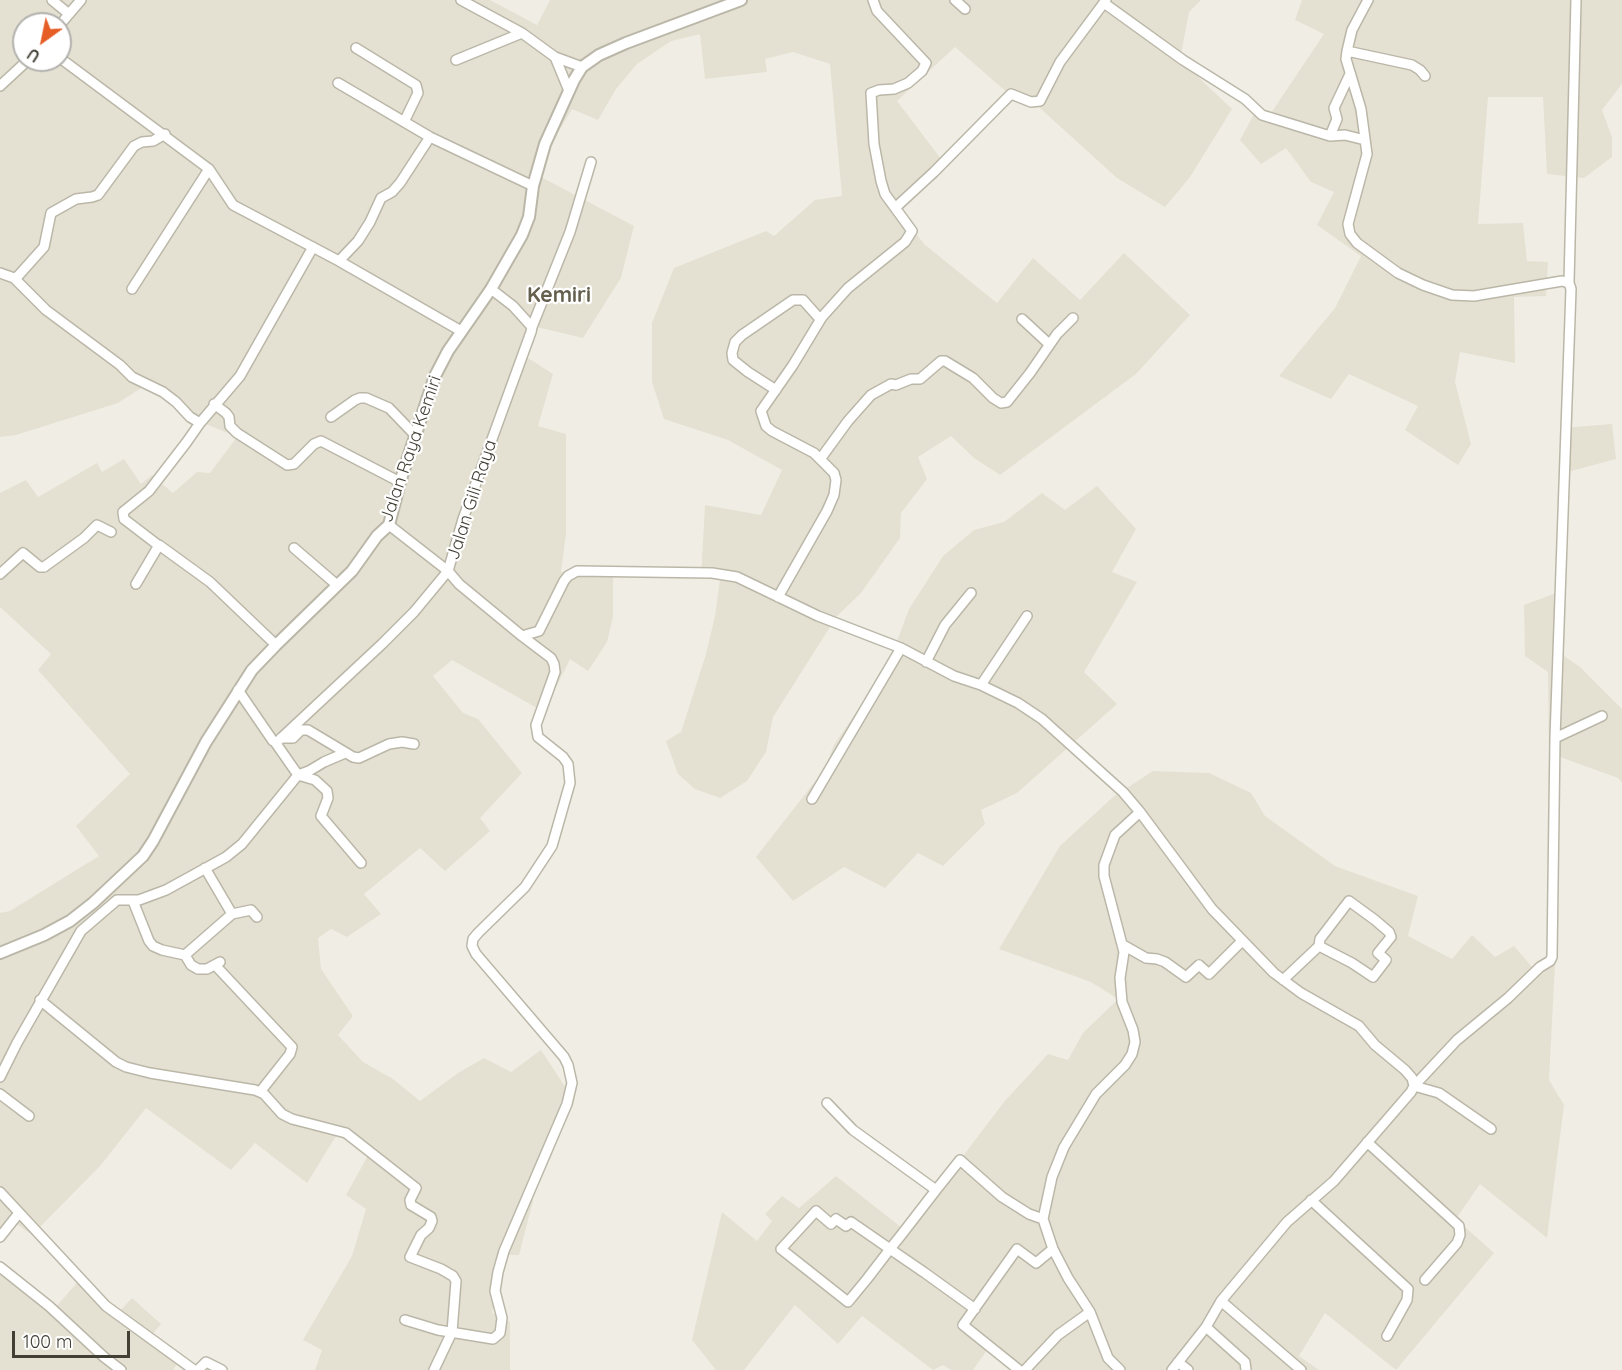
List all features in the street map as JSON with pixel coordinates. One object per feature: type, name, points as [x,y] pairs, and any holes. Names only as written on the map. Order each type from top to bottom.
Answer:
[{"type":"street","points":[[52,0],[67,12]]},
{"type":"street","points":[[71,12],[81,0]]},
{"type":"street","points":[[461,0],[522,33],[555,57],[582,67],[599,56],[626,44],[741,0]]},
{"type":"street","points":[[778,597],[827,511],[834,495],[836,480],[834,473],[821,458],[766,426],[761,411],[820,319],[848,288],[905,242],[912,231],[885,194],[881,181],[874,144],[871,93],[879,90],[894,90],[908,83],[922,71],[926,63],[877,11],[873,0]]},
{"type":"street","points":[[955,0],[965,9]]},
{"type":"street","points":[[1368,0],[1352,30],[1346,59],[1360,109],[1367,154],[1363,176],[1348,224],[1350,234],[1357,243],[1398,273],[1452,295],[1474,296],[1554,282],[1569,283]]},
{"type":"street","points":[[1188,1370],[1175,1366],[1206,1327],[1221,1301],[1287,1222],[1334,1181],[1414,1086],[1457,1040],[1508,998],[1552,957],[1555,738],[1571,289],[1569,283],[1576,0]]},
{"type":"street","points":[[895,208],[1011,94],[1038,103],[1048,89],[1060,62],[1105,2],[1183,60],[1245,99],[1263,115],[1330,136],[1345,135],[1365,140]]},
{"type":"street","points":[[456,60],[522,33]]},
{"type":"street","points":[[356,48],[416,85],[418,93],[404,122]]},
{"type":"street","points":[[1347,51],[1412,65],[1425,76]]},
{"type":"street","points":[[555,57],[569,91]]},
{"type":"street","points":[[72,67],[209,169],[233,205],[339,261],[461,331]]},
{"type":"street","name":"Jalan Raya Kemiri","points":[[0,953],[44,935],[76,927],[129,870],[148,848],[206,742],[252,670],[352,571],[377,536],[389,525],[400,482],[435,376],[448,351],[491,289],[526,226],[531,209],[532,186],[545,144],[582,67]]},
{"type":"street","points":[[0,86],[15,72]]},
{"type":"street","points":[[1330,136],[1337,119],[1334,108],[1350,74]]},
{"type":"street","points":[[338,83],[430,137],[532,186]]},
{"type":"street","points":[[14,278],[44,247],[51,213],[76,199],[98,195],[134,146],[142,142],[153,141],[165,134]]},
{"type":"street","points":[[339,261],[358,241],[381,198],[392,192],[400,183],[430,137]]},
{"type":"street","name":"Jalan Gili Raya","points":[[278,740],[382,644],[414,612],[448,571],[463,519],[532,327],[570,232],[591,162]]},
{"type":"street","points":[[132,289],[209,169]]},
{"type":"street","points":[[276,645],[210,582],[124,519],[123,512],[148,491],[214,404],[240,376],[313,247]]},
{"type":"street","points":[[0,273],[14,278],[46,310],[120,365],[132,377],[163,392],[190,417],[200,423]]},
{"type":"street","points":[[491,289],[513,306],[532,327]]},
{"type":"street","points":[[776,390],[734,360],[732,353],[735,342],[793,300],[803,300],[820,319]]},
{"type":"street","points":[[821,458],[848,421],[871,395],[891,384],[896,385],[911,379],[920,379],[941,361],[945,361],[973,378],[1001,403],[1007,402],[1049,344],[1073,318]]},
{"type":"street","points":[[1022,319],[1049,344]]},
{"type":"street","points":[[331,417],[355,400],[366,398],[389,408],[415,435]]},
{"type":"street","points":[[214,404],[229,417],[230,426],[237,433],[287,465],[294,464],[314,444],[321,441],[400,482]]},
{"type":"street","points":[[0,574],[24,553],[40,567],[44,567],[82,540],[98,525],[111,532]]},
{"type":"street","points":[[389,525],[448,571],[459,584],[551,658],[555,672],[536,725],[538,737],[563,757],[568,764],[570,783],[552,846],[525,887],[478,933],[473,939],[472,946],[476,954],[564,1057],[572,1083],[567,1104],[504,1251],[495,1291],[502,1318],[500,1334],[493,1340],[405,1320]]},
{"type":"street","points":[[136,584],[158,545]]},
{"type":"street","points":[[294,548],[337,585]]},
{"type":"street","points":[[522,636],[539,631],[564,581],[577,571],[712,573],[737,577],[818,616],[901,648],[954,676],[981,685],[1018,703],[1041,719],[1123,792],[1212,909],[1242,941],[1283,980],[1359,1026],[1375,1046],[1405,1070],[1412,1078],[1414,1086]]},
{"type":"street","points":[[926,662],[945,625],[971,593]]},
{"type":"street","points":[[981,685],[1027,616]]},
{"type":"street","points":[[812,799],[901,648]]},
{"type":"street","points":[[238,690],[278,740],[298,775],[315,780],[327,791],[328,798],[321,816],[361,862]]},
{"type":"street","points":[[1555,738],[1602,716]]},
{"type":"street","points":[[278,740],[293,738],[304,729],[345,753],[359,758],[389,744],[402,742],[414,744]]},
{"type":"street","points":[[0,1077],[76,927],[117,900],[133,901],[175,886],[226,857],[242,844],[298,775],[345,753]]},
{"type":"street","points":[[1120,1370],[1108,1358],[1090,1311],[1068,1278],[1053,1249],[1043,1219],[1052,1177],[1064,1147],[1096,1094],[1125,1065],[1132,1054],[1135,1042],[1133,1030],[1122,1002],[1120,990],[1124,952],[1107,887],[1104,865],[1115,835],[1140,812]]},
{"type":"street","points":[[205,868],[232,914]]},
{"type":"street","points":[[133,901],[153,946],[184,955],[191,965],[198,969],[207,969],[218,963],[292,1047],[290,1054],[260,1092]]},
{"type":"street","points":[[1283,980],[1319,946],[1320,939],[1349,901],[1376,920],[1389,932],[1391,937],[1378,953],[1386,960],[1373,977],[1353,963],[1319,946]]},
{"type":"street","points":[[184,955],[232,914],[251,910],[257,917]]},
{"type":"street","points":[[1123,945],[1146,958],[1165,962],[1186,977],[1199,965],[1209,974],[1242,941]]},
{"type":"street","points":[[40,1000],[105,1054],[126,1067],[250,1088],[260,1092],[282,1114],[292,1119],[345,1133],[416,1188],[410,1200],[411,1205],[430,1217],[432,1221],[429,1228],[421,1235],[410,1257],[441,1269],[456,1279],[452,1332],[434,1370]]},
{"type":"street","points":[[1414,1086],[1439,1093],[1491,1129]]},
{"type":"street","points":[[0,1094],[29,1116]]},
{"type":"street","points":[[827,1103],[853,1130],[936,1190]]},
{"type":"street","points":[[1367,1142],[1459,1226],[1460,1235],[1457,1243],[1425,1280]]},
{"type":"street","points":[[975,1309],[926,1272],[890,1249],[851,1222],[846,1226],[836,1219],[832,1224],[816,1211],[781,1249],[848,1302],[890,1249],[936,1190],[960,1160],[1002,1197],[1029,1214],[1043,1219]]},
{"type":"street","points":[[0,1192],[106,1306],[196,1370],[206,1362],[222,1370]]},
{"type":"street","points":[[1311,1200],[1408,1289],[1407,1300],[1387,1336]]},
{"type":"street","points":[[0,1237],[19,1213]]},
{"type":"street","points":[[1019,1370],[964,1326],[1017,1249],[1035,1263],[1053,1249]]},
{"type":"street","points":[[0,1267],[49,1306],[121,1370]]},
{"type":"street","points":[[1221,1301],[1301,1370]]},
{"type":"street","points":[[1025,1370],[1058,1335],[1090,1311]]},
{"type":"street","points":[[1206,1327],[1245,1362],[1246,1370]]},
{"type":"shaded area","points":[[0,0],[490,0],[537,25],[550,0],[1201,0],[1189,12],[1180,60],[1232,109],[1190,177],[1165,207],[1117,178],[1031,100],[1010,95],[955,47],[897,101],[945,164],[898,210],[924,244],[997,303],[1033,258],[1080,300],[1124,253],[1190,315],[1136,374],[1000,475],[974,458],[951,436],[918,457],[927,479],[901,513],[900,538],[861,593],[837,616],[773,717],[766,752],[747,781],[720,798],[695,789],[678,774],[666,741],[681,732],[706,654],[715,616],[720,579],[701,578],[705,505],[761,515],[782,470],[728,440],[664,419],[652,382],[652,323],[674,268],[766,231],[774,236],[815,200],[842,196],[830,64],[793,52],[765,59],[767,72],[705,79],[700,34],[671,41],[637,64],[616,89],[598,120],[572,109],[545,155],[543,178],[634,226],[621,278],[583,338],[537,327],[525,356],[553,374],[538,426],[566,434],[566,534],[561,572],[613,571],[613,617],[607,642],[588,671],[570,659],[544,712],[452,660],[433,676],[463,713],[478,719],[522,773],[480,818],[490,831],[445,871],[420,848],[364,894],[381,914],[347,937],[331,929],[318,938],[321,969],[353,1016],[338,1035],[363,1062],[393,1079],[420,1101],[458,1073],[484,1058],[511,1072],[541,1050],[566,1088],[567,1104],[527,1186],[533,1201],[519,1255],[503,1255],[492,1313],[510,1322],[510,1370],[315,1370],[322,1350],[303,1340],[352,1256],[366,1209],[346,1195],[371,1150],[336,1136],[307,1183],[255,1143],[231,1170],[146,1108],[100,1166],[32,1235],[11,1220],[0,1234],[0,913],[10,911],[99,856],[76,826],[130,774],[38,670],[51,654],[0,607],[0,493],[26,480],[38,497],[97,463],[102,472],[124,459],[141,484],[152,475],[173,493],[197,472],[210,473],[237,437],[192,418],[149,383],[118,403],[16,435],[0,437]]},
{"type":"shaded area","points":[[1302,0],[1622,0],[1622,84],[1602,110],[1612,137],[1612,157],[1584,178],[1547,174],[1543,97],[1488,97],[1478,224],[1523,223],[1527,261],[1548,262],[1546,296],[1514,297],[1515,363],[1460,352],[1455,382],[1471,444],[1458,465],[1405,430],[1418,406],[1349,374],[1331,399],[1279,376],[1335,308],[1361,256],[1317,225],[1334,192],[1311,182],[1286,148],[1261,164],[1240,140],[1254,114],[1267,119],[1324,34],[1295,20]]},
{"type":"shaded area","points":[[1612,424],[1616,459],[1564,473],[1562,428]]},
{"type":"shaded area","points":[[1097,486],[1136,529],[1112,572],[1137,582],[1084,672],[1117,704],[1017,793],[981,810],[985,824],[943,866],[918,853],[885,888],[844,867],[793,901],[756,857],[824,770],[834,745],[888,665],[909,609],[943,556],[974,530],[1004,522],[1042,493],[1065,510]]},
{"type":"shaded area","points":[[1564,590],[1561,654],[1580,667],[1622,709],[1622,783],[1618,778],[1549,753],[1548,672],[1525,656],[1524,605]]},
{"type":"shaded area","points":[[1153,771],[1209,773],[1251,793],[1265,816],[1335,866],[1418,896],[1408,936],[1452,959],[1472,935],[1495,957],[1514,946],[1533,968],[1555,964],[1549,1080],[1564,1105],[1547,1238],[1480,1184],[1456,1219],[1494,1253],[1396,1370],[1325,1313],[1299,1356],[1319,1370],[1013,1370],[987,1350],[973,1370],[951,1370],[943,1365],[933,1370],[862,1316],[838,1344],[795,1305],[744,1370],[716,1370],[692,1340],[722,1212],[757,1241],[772,1221],[765,1214],[782,1196],[799,1208],[836,1176],[906,1231],[1004,1102],[1048,1054],[1068,1060],[1083,1033],[1118,999],[1091,982],[999,949],[1060,846],[1113,797]]},
{"type":"shaded area","points":[[0,1263],[54,1309],[82,1277],[118,1313],[132,1298],[161,1324],[151,1336],[180,1360],[173,1370],[0,1370]]},
{"type":"district","name":"Kemiri","points":[[559,296]]}]
